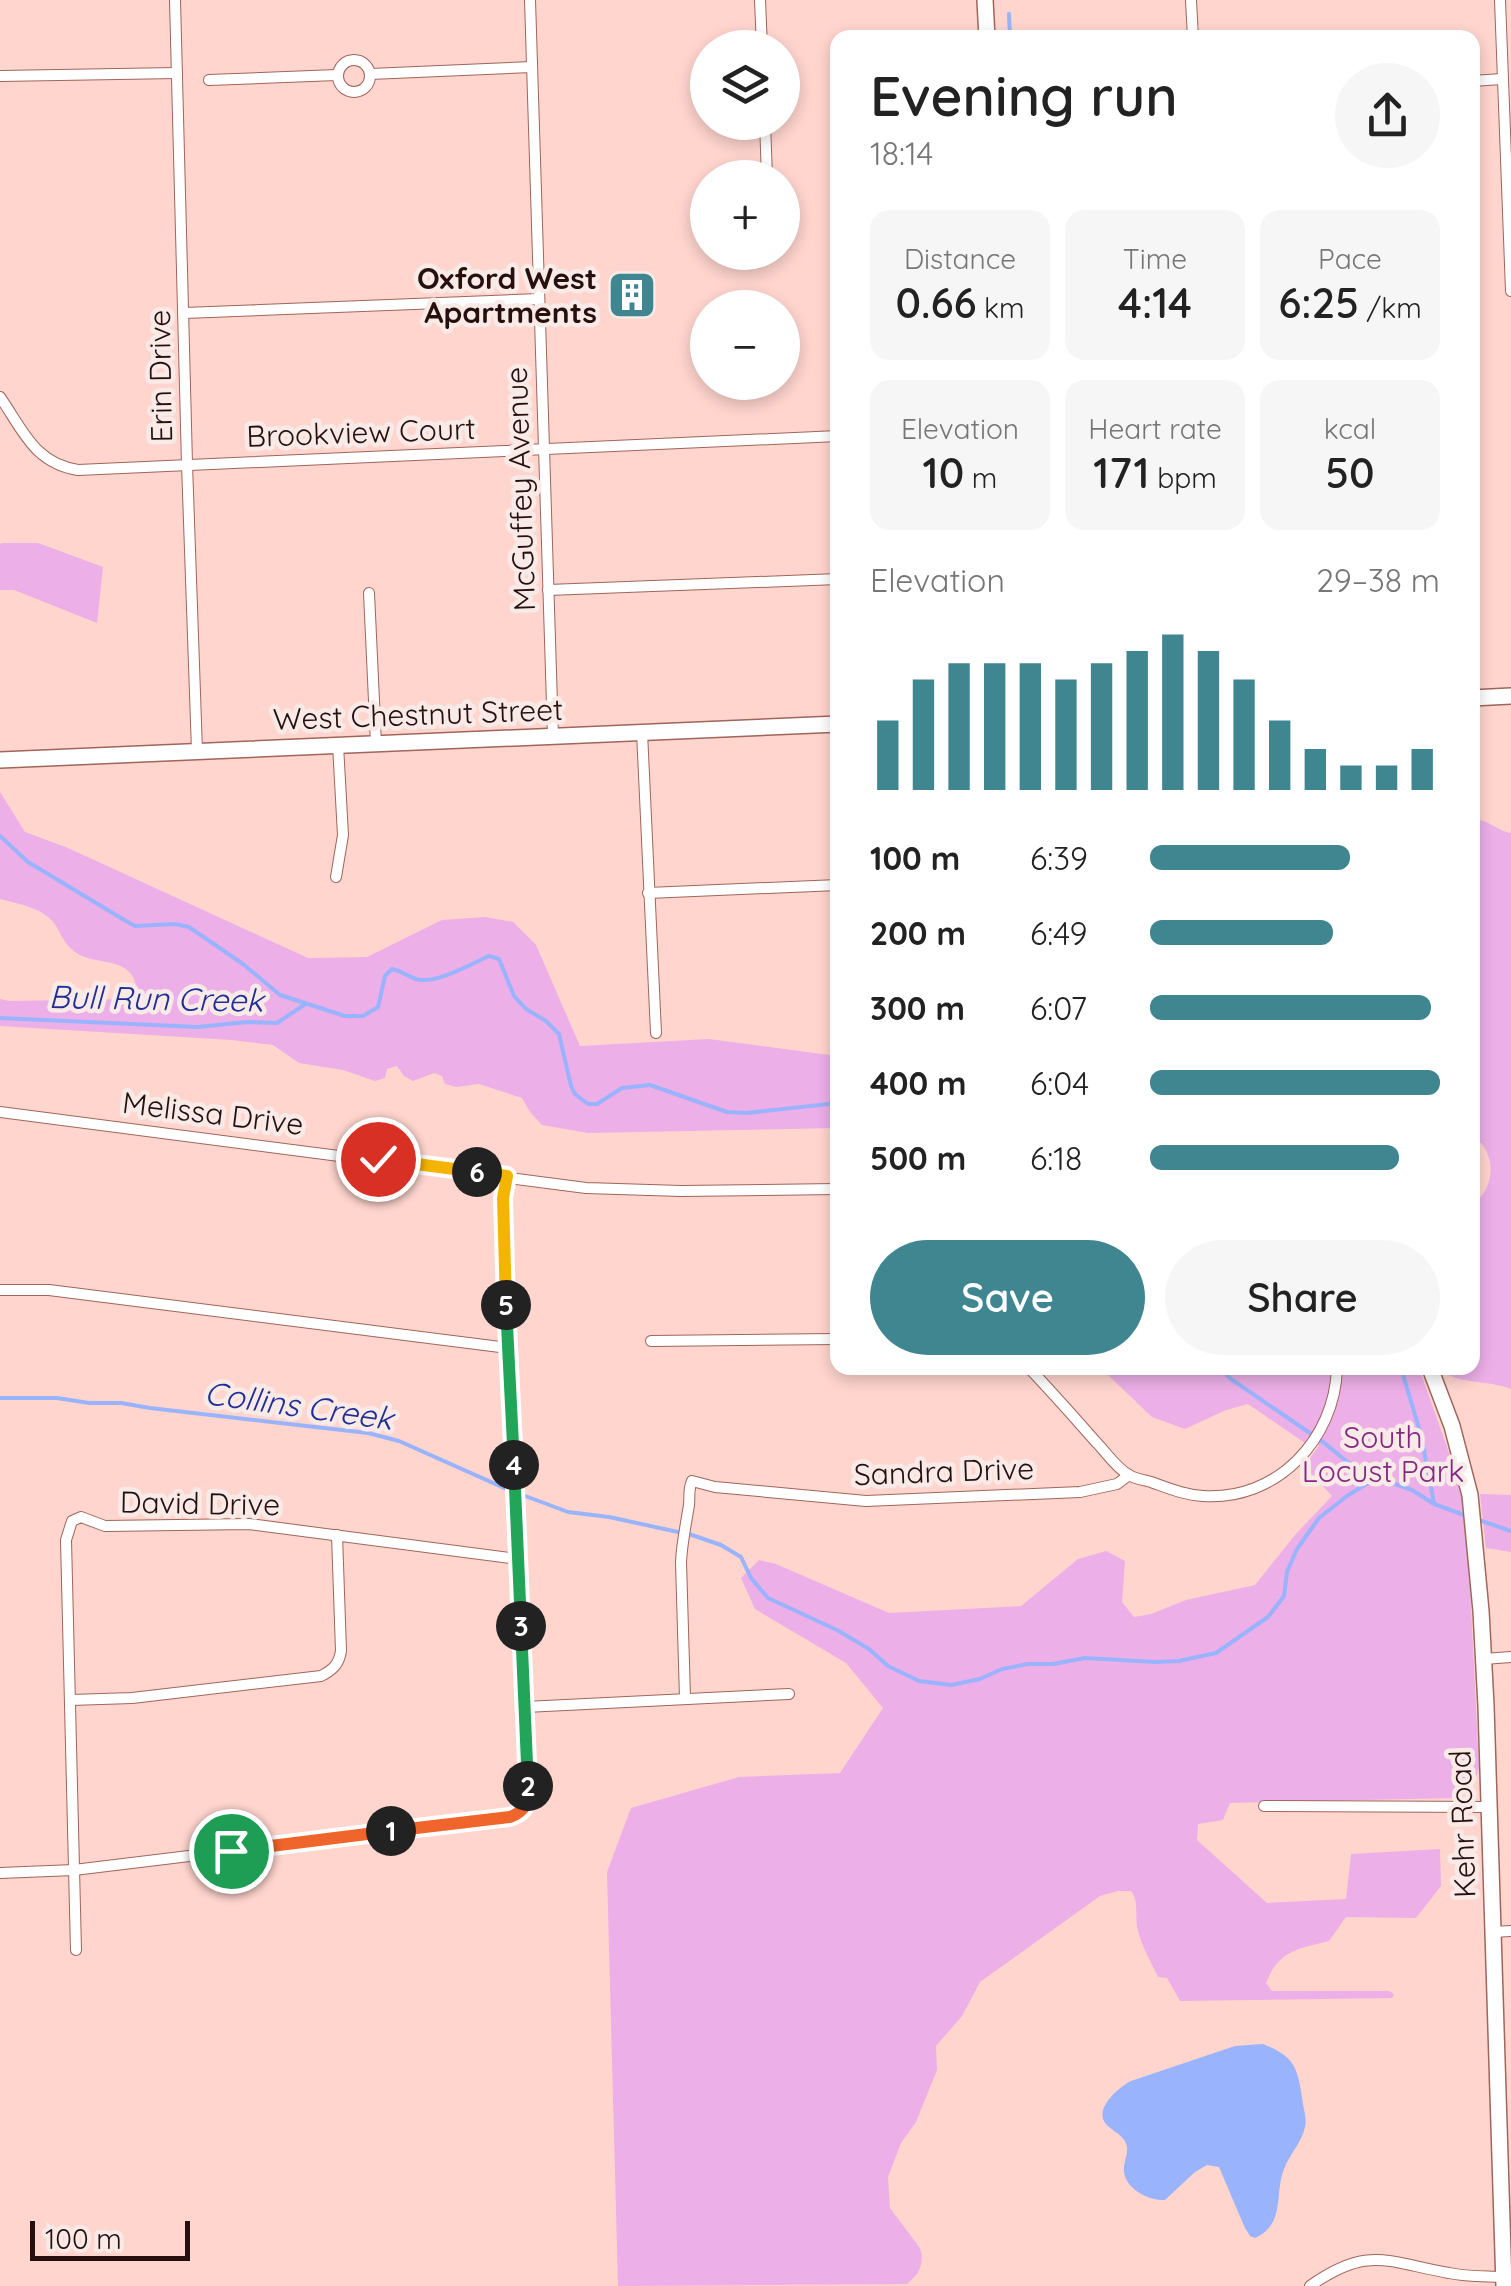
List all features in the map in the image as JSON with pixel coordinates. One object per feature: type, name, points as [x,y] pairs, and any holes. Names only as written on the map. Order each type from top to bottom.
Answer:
[{"type":"street","name":"Erin Drive","points":[[175,0],[197,751]]},
{"type":"street","name":"McGuffey Avenue","points":[[530,0],[553,736]]},
{"type":"street","points":[[760,0],[761,30]]},
{"type":"street","points":[[985,0],[987,30]]},
{"type":"street","points":[[1191,0],[1192,30]]},
{"type":"street","points":[[1500,0],[1511,292]]},
{"type":"street","points":[[351,59],[361,61],[370,74],[366,86],[352,92],[342,87],[338,75],[341,65],[351,59]]},
{"type":"street","points":[[370,74],[532,68]]},
{"type":"street","points":[[0,76],[177,74]]},
{"type":"street","points":[[210,80],[338,75]]},
{"type":"street","points":[[1480,80],[1502,79]]},
{"type":"street","points":[[184,313],[540,298]]},
{"type":"street","name":"Brookview Court","points":[[0,397],[38,453],[48,462],[78,470],[830,436]]},
{"type":"street","points":[[548,590],[830,579]]},
{"type":"street","points":[[369,593],[376,744]]},
{"type":"street","points":[[1480,698],[1511,696]]},
{"type":"street","name":"West Chestnut Street","points":[[0,760],[830,724]]},
{"type":"street","points":[[642,732],[656,1033]]},
{"type":"street","points":[[336,876],[342,834],[338,745]]},
{"type":"street","points":[[648,893],[830,884]]},
{"type":"street","name":"Melissa Drive","points":[[0,1112],[599,1188],[830,1189]]},
{"type":"street","points":[[0,1874],[74,1870],[520,1813],[529,1798],[508,1348],[503,1198],[507,1176]]},
{"type":"street","points":[[0,1290],[49,1290],[508,1348]]},
{"type":"street","points":[[651,1341],[830,1339]]},
{"type":"street","points":[[1036,1375],[1129,1475],[1200,1496],[1252,1489],[1275,1479],[1300,1459],[1321,1430],[1334,1398],[1336,1375]]},
{"type":"street","name":"Kehr Road","points":[[1433,1375],[1452,1426],[1470,1495],[1475,1536],[1490,1807],[1504,2282]]},
{"type":"street","name":"Sandra Drive","points":[[686,1698],[683,1534],[692,1481],[715,1487],[866,1501],[1080,1492],[1117,1484],[1129,1475]]},
{"type":"street","name":"David Drive","points":[[76,1950],[66,1540],[76,1517],[105,1526],[249,1524],[518,1559]]},
{"type":"street","points":[[71,1700],[151,1696],[327,1673],[338,1663],[341,1651],[337,1536]]},
{"type":"street","points":[[1484,1658],[1511,1657]]},
{"type":"street","points":[[524,1707],[790,1694]]},
{"type":"street","points":[[1264,1806],[1490,1807]]},
{"type":"street","points":[[1493,1932],[1511,1931]]},
{"type":"street","points":[[1310,2286],[1330,2271],[1357,2260],[1392,2260],[1504,2282]]},
{"type":"street","points":[[1330,2271],[1339,2286]]},
{"type":"green space","points":[[2,543],[38,543],[103,567],[97,623],[14,590],[0,590]]},
{"type":"green space","points":[[0,792],[25,832],[308,958],[367,957],[442,920],[485,917],[513,922],[536,945],[580,1046],[709,1039],[830,1055],[830,1128],[588,1133],[542,1125],[522,1098],[479,1084],[445,1084],[442,1076],[434,1073],[413,1081],[397,1066],[387,1069],[385,1078],[375,1081],[343,1070],[299,1063],[273,1045],[0,1026],[0,999],[131,999],[137,991],[129,971],[75,952],[46,915],[0,899]]},
{"type":"green space","points":[[1480,820],[1511,833],[1511,1389],[1449,1375],[1480,1375],[1480,1197],[1488,1184],[1491,1167],[1481,1143]]},
{"type":"green space","name":"South Locust Park","points":[[1108,1375],[1421,1375],[1463,1502],[1479,1768],[1474,1782],[1458,1798],[1230,1803],[1223,1820],[1198,1824],[1197,1840],[1267,1903],[1346,1899],[1351,1854],[1440,1849],[1441,1886],[1416,1918],[1346,1917],[1329,1941],[1283,1957],[1266,1983],[1272,1991],[1389,1991],[1394,1994],[1392,1998],[1180,2001],[1167,1978],[1158,1977],[1144,1949],[1131,1891],[1100,1896],[980,1982],[962,2016],[936,2046],[937,2070],[888,2177],[890,2208],[920,2248],[922,2259],[907,2284],[618,2286],[607,1872],[631,1808],[739,1777],[840,1773],[883,1708],[846,1663],[755,1609],[741,1578],[759,1560],[776,1564],[889,1613],[1021,1606],[1078,1559],[1106,1551],[1125,1561],[1122,1602],[1134,1617],[1186,1600],[1255,1585],[1332,1496],[1304,1466],[1319,1446],[1308,1438],[1305,1443],[1248,1404],[1185,1429],[1152,1417]]},
{"type":"green space","points":[[1480,1494],[1511,1495],[1511,1552],[1486,1548]]},
{"type":"water","points":[[1263,2044],[1283,2054],[1294,2066],[1306,2122],[1284,2169],[1275,2217],[1265,2232],[1255,2238],[1245,2228],[1219,2167],[1207,2165],[1195,2172],[1165,2200],[1145,2196],[1133,2188],[1124,2171],[1126,2143],[1106,2124],[1103,2112],[1114,2093],[1131,2081],[1235,2046]]},
{"type":"waterway","points":[[1009,14],[1010,30]]},
{"type":"waterway","name":"Bull Run Creek","points":[[0,836],[28,862],[135,926],[189,927],[280,995],[345,1016],[363,1016],[378,1007],[385,976],[392,969],[424,980],[453,973],[489,956],[499,959],[514,996],[559,1034],[571,1086],[588,1104],[597,1104],[622,1088],[650,1085],[727,1112],[830,1104]]},
{"type":"waterway","name":"Bull Run Creek","points":[[0,1018],[198,1027],[277,1023],[304,1005]]},
{"type":"waterway","name":"Bull Run Creek","points":[[1227,1375],[1371,1481]]},
{"type":"waterway","points":[[1403,1375],[1421,1435],[1434,1503]]},
{"type":"waterway","name":"Collins Creek","points":[[0,1398],[121,1403],[368,1433],[399,1441],[511,1491]]},
{"type":"waterway","name":"Collins Creek","points":[[520,1494],[568,1512],[609,1517],[721,1545],[741,1557],[751,1578],[768,1598],[837,1630],[888,1666],[919,1681],[951,1685],[1028,1664],[1085,1658],[1179,1661],[1216,1653],[1268,1617],[1284,1596],[1287,1572],[1297,1549],[1319,1518],[1371,1481],[1412,1490],[1434,1504],[1467,1516]]},
{"type":"waterway","name":"Collins Creek","points":[[1476,1519],[1511,1531]]},
{"type":"place","name":"Oxford West Apartments","points":[[632,295]]},
{"type":"route","points":[[231,1851],[510,1817],[520,1813],[529,1798],[508,1348],[503,1198],[507,1176],[378,1159]]}]
